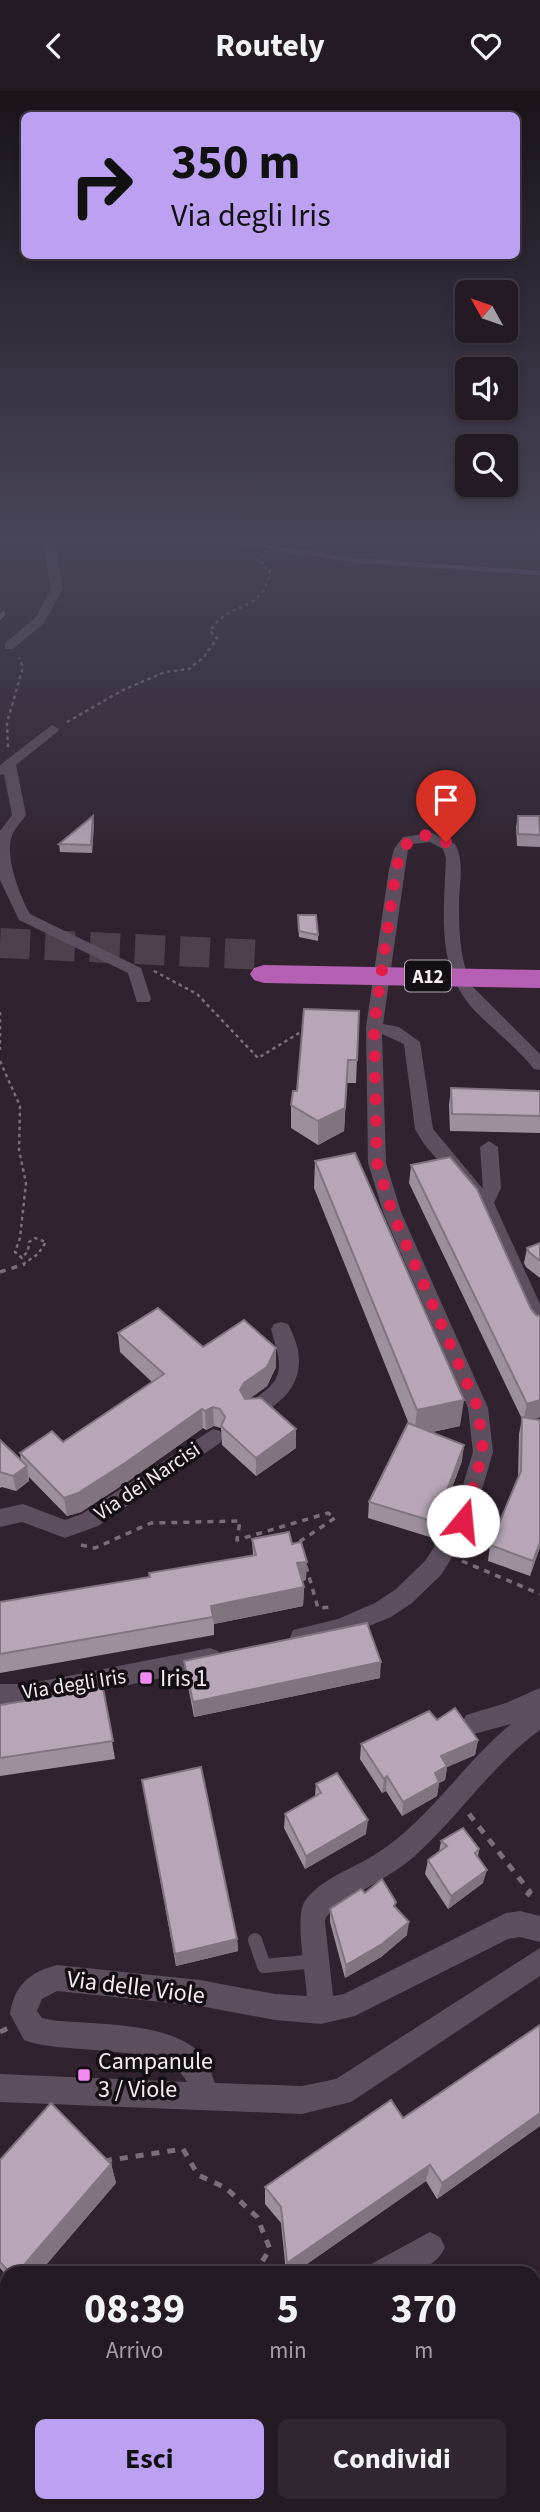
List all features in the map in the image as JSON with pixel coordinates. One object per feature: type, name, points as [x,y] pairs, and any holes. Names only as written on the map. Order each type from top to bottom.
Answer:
[{"type":"highway","name":"A12","points":[[265,964],[540,964]]},
{"type":"highway","name":"A12","points":[[318,965],[540,979]]},
{"type":"street","points":[[52,729],[7,762],[19,815],[4,835],[5,873],[13,897],[24,917],[113,957],[135,971],[143,999]]},
{"type":"street","points":[[285,1641],[340,1628],[383,1610],[404,1597],[433,1567],[463,1521],[483,1452],[478,1408],[392,1212],[377,1163],[374,1027],[396,869],[401,849],[408,840],[432,837],[446,842],[453,858],[452,946],[464,986],[527,1047],[540,1065]]},
{"type":"street","points":[[374,1027],[393,1031],[412,1042],[424,1129],[430,1140],[485,1203],[540,1326]]},
{"type":"street","points":[[485,1203],[492,1188],[489,1147]]},
{"type":"street","points":[[518,1280],[540,1290]]},
{"type":"street","points":[[253,1410],[283,1390],[290,1376],[281,1329]]},
{"type":"street","name":"Via dei Narcisi","points":[[0,1518],[23,1513],[65,1529],[90,1520],[213,1437]]},
{"type":"street","name":"Via degli Iris","points":[[0,1695],[27,1695],[231,1653]]},
{"type":"street","points":[[474,1723],[510,1713],[540,1699]]},
{"type":"street","points":[[321,2011],[312,1922],[314,1910],[324,1900],[410,1845],[496,1749],[540,1716]]},
{"type":"street","name":"Via delle Viole","points":[[204,2096],[198,2073],[190,2061],[161,2046],[34,2031],[23,2014],[27,1997],[39,1984],[57,1978],[200,1993],[275,2007],[321,2011],[346,2007],[506,1926],[530,1926]]},
{"type":"street","points":[[0,2088],[302,2101],[341,2092],[540,1961]]},
{"type":"street","points":[[396,2266],[430,2247]]},
{"type":"lane","points":[[255,1940],[264,1966],[318,1961]]},
{"type":"path","points":[[7,762],[7,723],[21,679],[23,663],[10,647]]},
{"type":"path","points":[[52,729],[123,690],[165,672],[189,669],[204,657],[210,647]]},
{"type":"path","points":[[145,966],[197,994],[258,1058],[297,1035],[300,1030],[310,1030]]},
{"type":"path","points":[[0,1012],[0,1051]]},
{"type":"path","points":[[0,1061],[20,1106],[19,1150],[26,1183],[20,1238],[15,1251],[22,1258],[28,1251],[29,1242],[35,1238],[46,1242],[41,1253],[0,1274]]},
{"type":"path","points":[[68,1542],[96,1549],[151,1523],[240,1521],[237,1539],[327,1513],[335,1518],[299,1542],[318,1608],[337,1607]]},
{"type":"path","points":[[443,1553],[540,1594]]},
{"type":"path","points":[[455,1793],[485,1837],[530,1892],[524,1897],[530,1926]]},
{"type":"path","points":[[94,2152],[103,2161],[183,2148],[198,2175],[226,2189],[257,2217],[270,2249],[259,2266]]},
{"type":"building","points":[[93,816],[91,845],[59,844]]},
{"type":"building","points":[[518,816],[539,816],[540,835],[518,834]]},
{"type":"building","points":[[298,915],[316,915],[318,935],[299,931]]},
{"type":"building","points":[[304,1009],[359,1011],[357,1060],[348,1060],[345,1108],[318,1121],[291,1105],[293,1091],[297,1091]]},
{"type":"building","points":[[451,1088],[540,1091],[540,1116],[452,1114]]},
{"type":"building","points":[[355,1153],[464,1400],[417,1410],[315,1161]]},
{"type":"building","points":[[450,1157],[477,1189],[531,1309],[540,1316],[540,1400],[527,1404],[411,1165]]},
{"type":"building","points":[[540,1243],[540,1261],[527,1248]]},
{"type":"building","points":[[158,1308],[203,1347],[244,1320],[276,1348],[267,1367],[244,1383],[240,1390],[245,1399],[261,1398],[296,1429],[256,1458],[221,1426],[225,1417],[220,1409],[202,1409],[125,1463],[78,1493],[64,1498],[20,1453],[52,1431],[63,1442],[164,1374],[118,1333]]},
{"type":"building","points":[[522,1417],[540,1420],[540,1542],[533,1561],[490,1545],[521,1471]]},
{"type":"building","points":[[408,1423],[464,1445],[435,1522],[369,1502]]},
{"type":"building","points":[[0,1440],[27,1466],[13,1476],[0,1472]]},
{"type":"building","points":[[289,1532],[292,1544],[301,1542],[307,1562],[297,1563],[304,1587],[211,1606],[213,1617],[0,1654],[0,1602],[150,1577],[149,1573],[256,1555],[252,1539]]},
{"type":"building","points":[[367,1623],[381,1662],[193,1702],[184,1661]]},
{"type":"building","points":[[103,1688],[113,1741],[0,1758],[0,1705]]},
{"type":"building","points":[[455,1708],[478,1740],[441,1756],[447,1766],[435,1773],[439,1782],[403,1802],[387,1776],[384,1779],[361,1744],[429,1711],[437,1720]]},
{"type":"building","points":[[201,1767],[237,1939],[175,1954],[142,1780]]},
{"type":"building","points":[[337,1773],[368,1820],[306,1856],[285,1814],[321,1793],[316,1784]]},
{"type":"building","points":[[463,1828],[479,1849],[475,1853],[487,1870],[451,1896],[428,1860],[447,1846],[441,1841]]},
{"type":"building","points":[[382,1879],[396,1902],[394,1906],[409,1922],[382,1944],[346,1965],[330,1909],[361,1889],[365,1893]]},
{"type":"building","points":[[540,2025],[540,2113],[442,2183],[430,2165],[287,2263],[281,2207],[265,2187],[391,2100],[403,2118]]},
{"type":"building","points":[[51,2103],[111,2164],[23,2266],[4,2266],[0,2262],[0,2160]]},
{"type":"tunnel","points":[[0,943],[265,955]]},
{"type":"place","name":"Iris 1","points":[[146,1678]]},
{"type":"place","name":"Campanule 3 / Viole","points":[[84,2075]]},
{"type":"route","points":[[446,842],[432,837],[408,840],[401,849],[396,869],[374,1027],[377,1163],[392,1212],[478,1408],[483,1452],[463,1521]]}]
